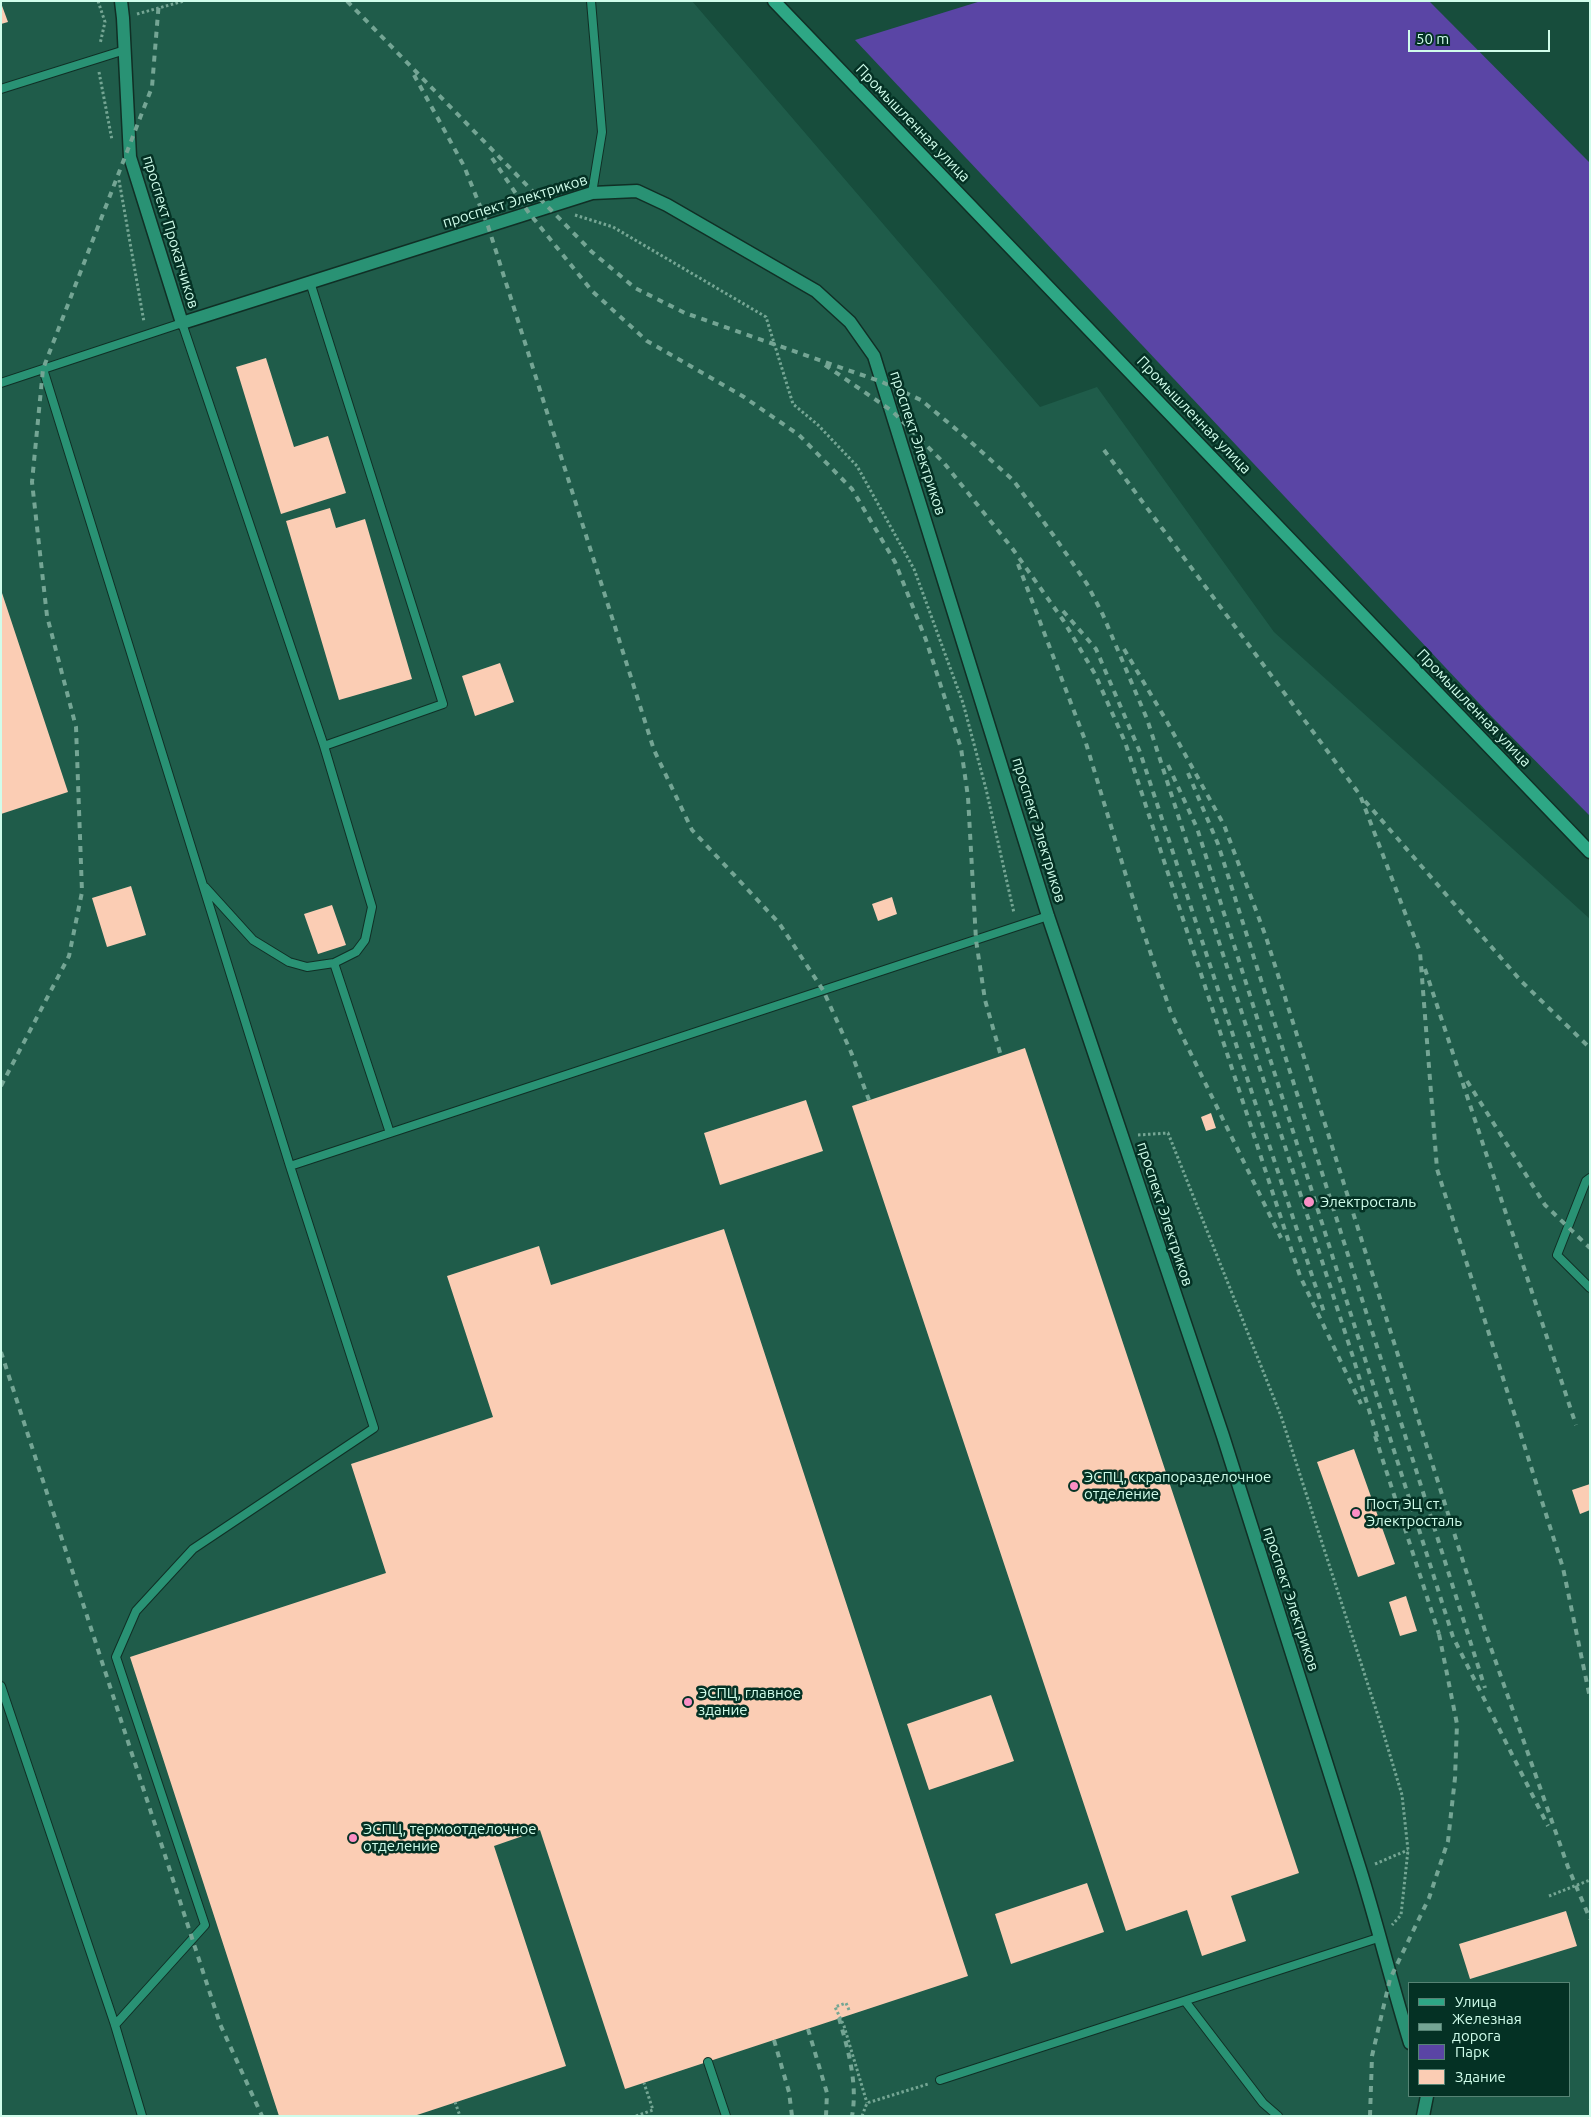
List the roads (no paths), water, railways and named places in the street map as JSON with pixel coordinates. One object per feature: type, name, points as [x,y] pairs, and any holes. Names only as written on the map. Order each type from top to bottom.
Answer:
[{"type":"street","name":"проспект Прокатчиков","points":[[121,1],[130,157],[182,322]]},
{"type":"street","name":"Промышленная улица","points":[[774,1],[1590,852]]},
{"type":"street","name":"проспект Электриков","points":[[182,322],[592,193],[636,191],[667,205],[816,291],[850,322],[874,356],[1048,916],[1223,1436],[1381,1937],[1390,1979],[1408,2037]]},
{"type":"street","points":[[1423,2116],[1426,2097]]},
{"type":"lane","points":[[591,1],[602,132],[592,193]]},
{"type":"lane","points":[[1,89],[125,50]]},
{"type":"lane","points":[[310,282],[443,704],[324,746]]},
{"type":"lane","points":[[1,383],[182,322],[324,746],[372,907],[365,940],[356,952],[334,963],[307,967],[289,962],[253,940],[202,883]]},
{"type":"lane","points":[[43,369],[290,1166],[374,1428],[193,1549],[136,1611],[116,1657],[205,1925],[115,2025]]},
{"type":"lane","points":[[290,1166],[1048,916]]},
{"type":"lane","points":[[334,963],[390,1133]]},
{"type":"lane","points":[[1590,1178],[1586,1182],[1557,1255],[1590,1288]]},
{"type":"lane","points":[[1,1686],[115,2025],[142,2116]]},
{"type":"lane","points":[[940,2080],[1381,1937]]},
{"type":"lane","points":[[1185,2001],[1263,2104],[1278,2116]]},
{"type":"lane","points":[[708,2062],[726,2116]]},
{"type":"railway","points":[[1,1086],[69,956],[82,892],[76,727],[47,616],[32,482],[43,369],[152,87],[159,1]]},
{"type":"railway","points":[[347,1],[592,252],[635,288],[685,313],[882,382],[921,400],[1013,480],[1054,536],[1087,584],[1103,615],[1147,719],[1379,1443]]},
{"type":"railway","points":[[414,75],[464,166],[488,226],[654,750],[692,830],[779,923],[823,990],[851,1052],[869,1100]]},
{"type":"railway","points":[[492,158],[529,213],[592,291],[647,341],[744,397],[799,435],[852,489],[895,562],[926,640],[961,748],[968,797],[976,940],[985,1000],[1001,1056]]},
{"type":"railway","points":[[825,365],[892,411],[944,463],[1012,548],[1063,620],[1095,674],[1125,742],[1300,1276],[1361,1404]]},
{"type":"railway","points":[[1104,450],[1360,795],[1420,952],[1437,1169],[1563,1568],[1590,1698]]},
{"type":"railway","points":[[1018,564],[1085,740],[1140,922],[1171,1013],[1281,1238]]},
{"type":"railway","points":[[1063,611],[1096,649],[1140,752],[1325,1315]]},
{"type":"railway","points":[[1124,649],[1224,825],[1266,937],[1486,1634],[1568,1867],[1590,1919]]},
{"type":"railway","points":[[1168,765],[1197,828],[1453,1637],[1548,1826]]},
{"type":"railway","points":[[1188,773],[1218,844],[1485,1688]]},
{"type":"railway","points":[[1365,801],[1521,981],[1590,1048]]},
{"type":"railway","points":[[1425,969],[1576,1425]]},
{"type":"railway","points":[[1467,1081],[1545,1205],[1590,1248]]},
{"type":"railway","points":[[1,1352],[220,2024],[262,2116]]},
{"type":"railway","points":[[1375,1436],[1439,1634]]},
{"type":"railway","points":[[1370,2116],[1372,2056],[1390,1979],[1429,1898],[1448,1841],[1455,1778],[1457,1724],[1438,1629]]},
{"type":"railway","points":[[839,2018],[849,2054],[853,2079],[854,2104],[852,2116]]},
{"type":"railway","points":[[808,2029],[827,2093],[826,2116]]},
{"type":"railway","points":[[774,2040],[789,2092],[792,2116]]},
{"type":"place","name":"Электросталь","points":[[1309,1202]]},
{"type":"place","name":"ЭСПЦ, скрапоразделочное отделение","points":[[1074,1486]]},
{"type":"place","name":"Пост ЭЦ ст. Электросталь","points":[[1356,1513]]},
{"type":"place","name":"ЭСПЦ, главное здание","points":[[688,1702]]},
{"type":"place","name":"ЭСПЦ, термоотделочное отделение","points":[[353,1838]]}]
